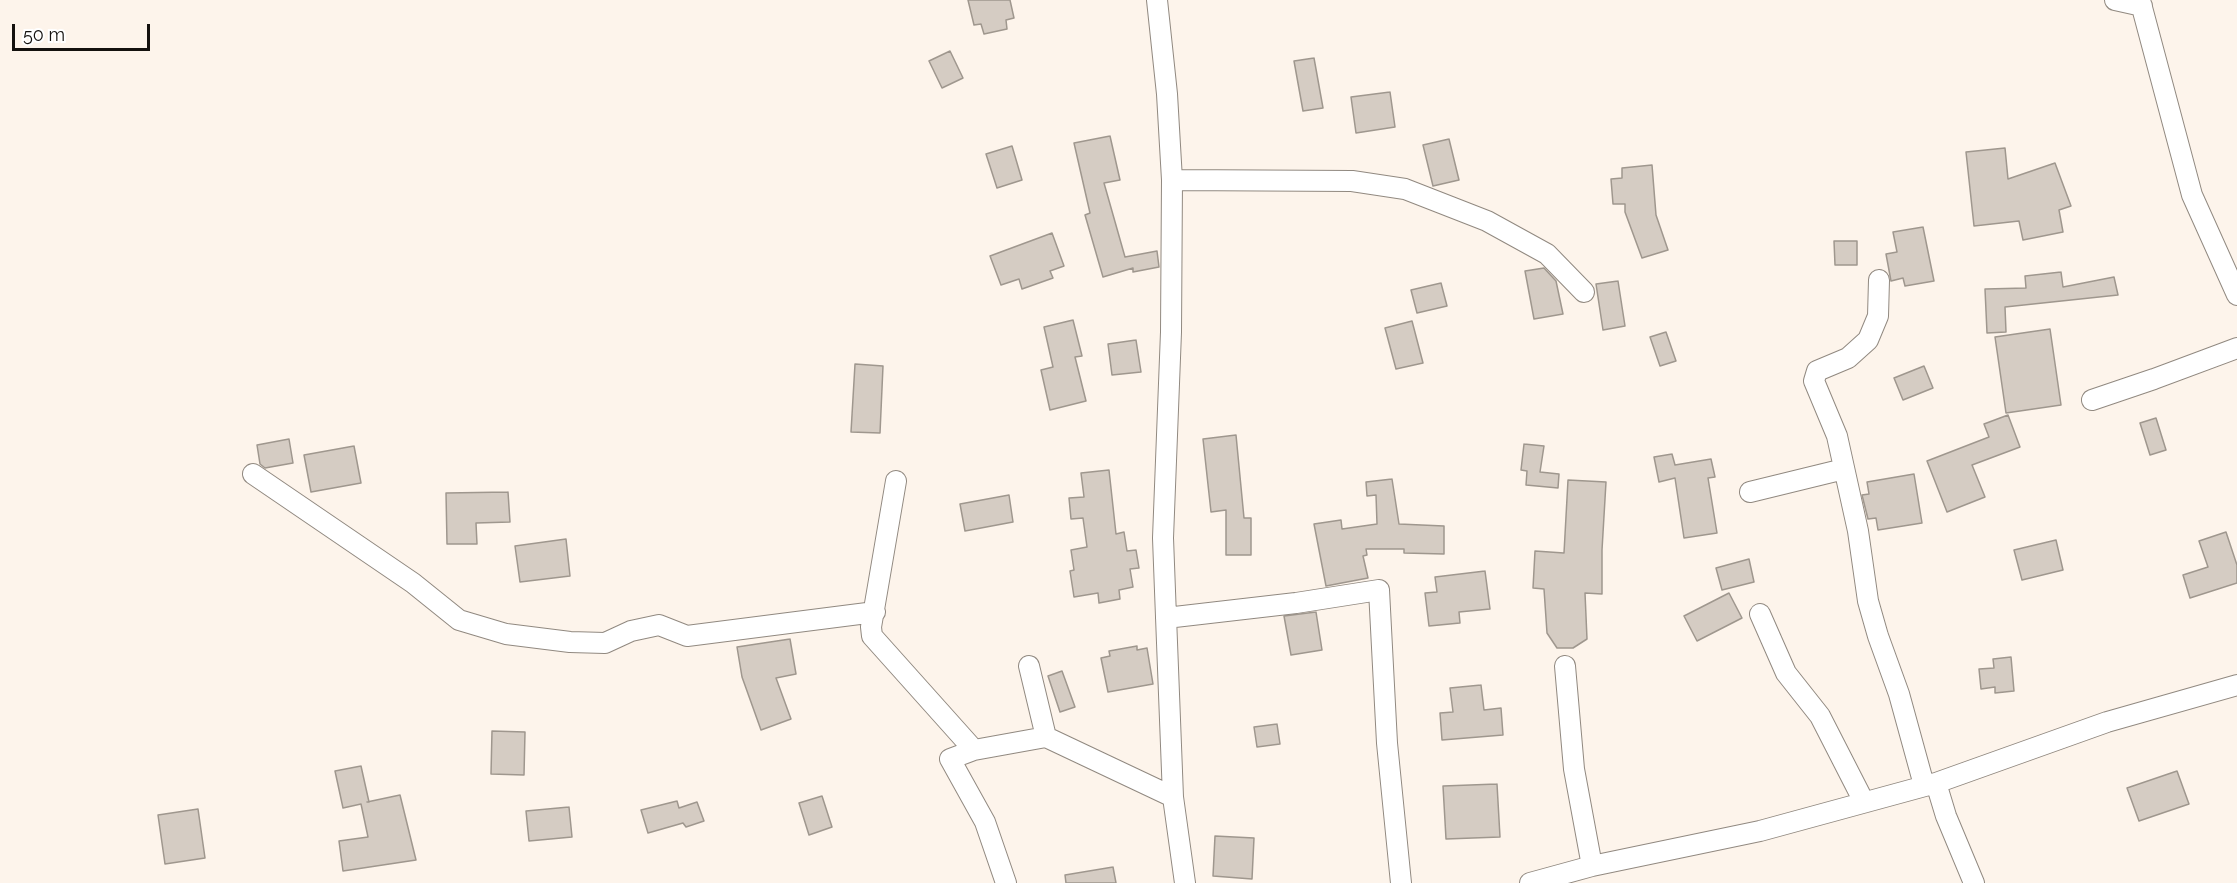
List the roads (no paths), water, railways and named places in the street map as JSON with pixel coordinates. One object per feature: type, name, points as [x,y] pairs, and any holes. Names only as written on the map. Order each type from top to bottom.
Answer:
[{"type":"street","points":[[1157,0],[1167,94],[1172,180],[1171,332],[1163,538],[1173,797],[1185,883]]},
{"type":"street","points":[[2115,0],[2141,3],[2192,195],[2237,295]]},
{"type":"street","points":[[1172,180],[1352,181],[1405,189],[1487,221],[1547,254],[1584,292]]},
{"type":"street","points":[[1879,280],[1878,316],[1868,340],[1848,358],[1817,371],[1814,381],[1837,436],[1858,531],[1868,601],[1930,784],[1974,883]]},
{"type":"street","points":[[2092,400],[2237,348]]},
{"type":"street","points":[[1750,492],[1844,469]]},
{"type":"street","points":[[253,474],[413,583],[459,620],[507,634],[570,642],[605,643],[631,631],[659,625],[687,636],[874,612]]},
{"type":"street","points":[[896,480],[871,627],[872,636],[974,750]]},
{"type":"street","points":[[1166,618],[1296,603],[1379,590],[1387,743],[1401,883]]},
{"type":"street","points":[[1760,614],[1786,673],[1820,716],[1864,802]]},
{"type":"street","points":[[1029,666],[1046,737]]},
{"type":"street","points":[[1565,666],[1574,769],[1592,866]]},
{"type":"street","points":[[1541,882],[1592,866],[1760,831],[1930,784],[2106,722],[2237,685]]},
{"type":"street","points":[[1006,883],[985,822],[950,759],[974,750],[1046,737],[1173,797]]}]
